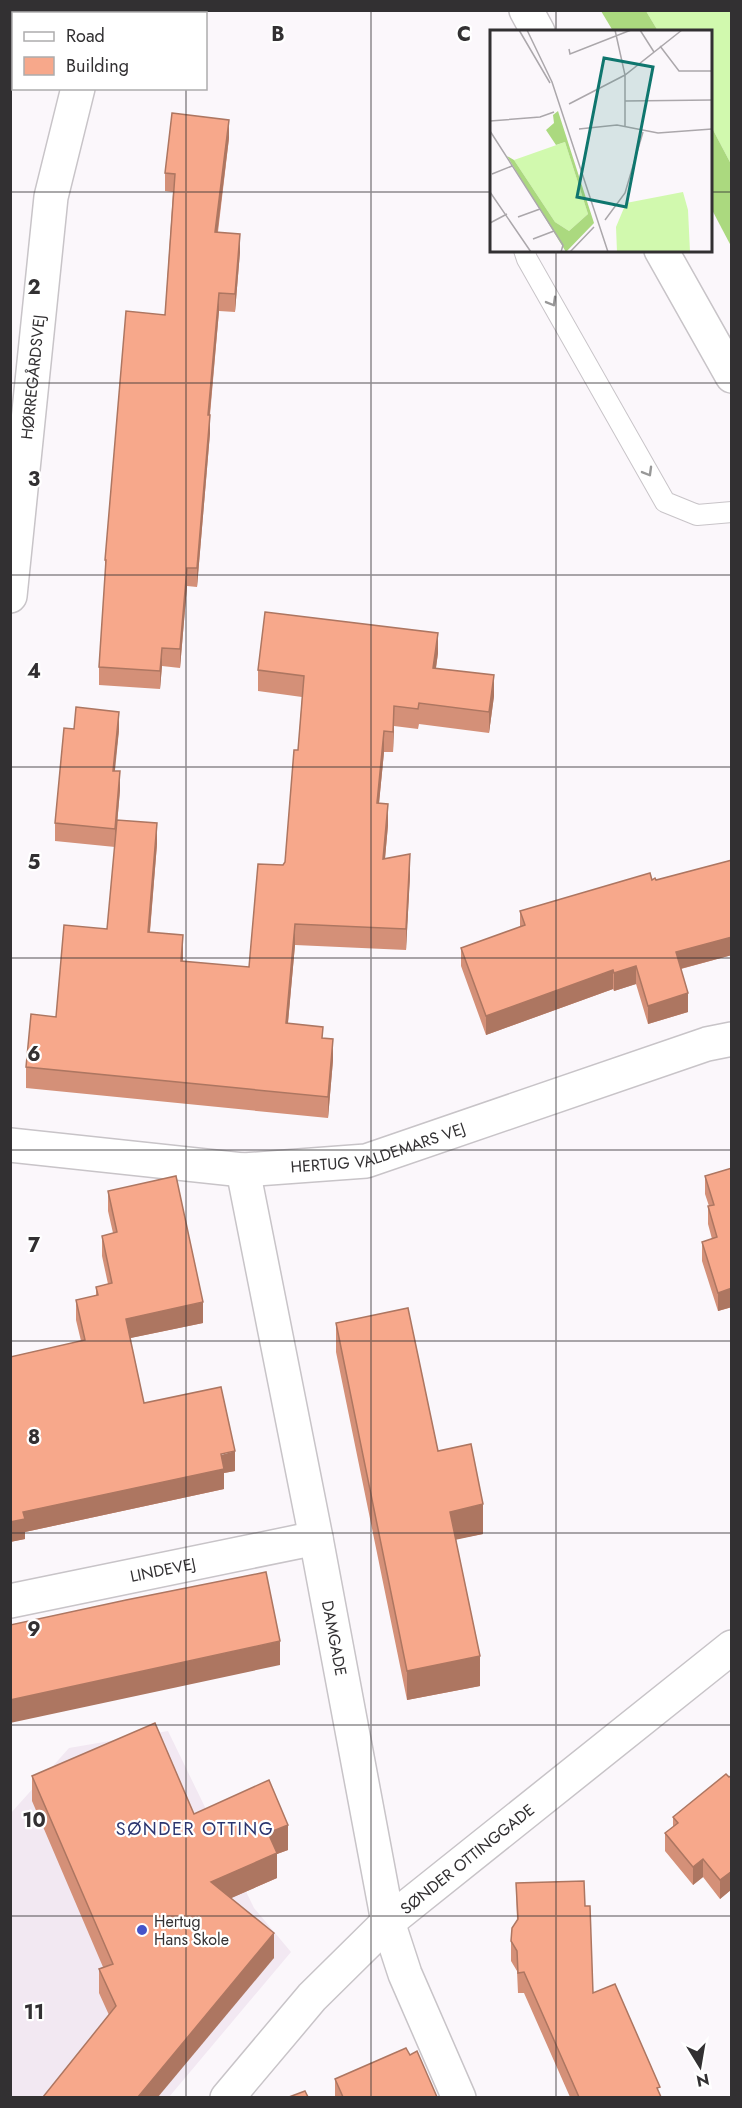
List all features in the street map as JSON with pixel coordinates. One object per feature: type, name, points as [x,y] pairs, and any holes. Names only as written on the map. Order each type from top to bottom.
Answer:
[{"type":"street","name":"HØRREGÅRDSVEJ","points":[[10,596],[51,198],[78,90]]},
{"type":"street","points":[[662,252],[732,376]]},
{"type":"street","name":"HERTUG VALDEMARS VEJ","points":[[10,1145],[243,1170],[366,1161],[708,1044],[732,1039]]},
{"type":"street","name":"DAMGADE","points":[[243,1170],[316,1538],[388,1922],[405,1974],[459,2097]]},
{"type":"street","name":"LINDEVEJ","points":[[10,1601],[316,1538]]},
{"type":"street","name":"SØNDER OTTINGGADE","points":[[227,2097],[312,1997],[388,1922],[732,1647]]},
{"type":"lane","points":[[525,252],[665,502],[697,515],[732,513]]},
{"type":"shaded area","name":"Hertug Hans Skole","points":[[168,1731],[254,1908],[291,1952],[169,2097],[11,2098],[11,1813],[69,1748]]},
{"type":"green space","points":[[601,11],[646,11],[657,30],[612,30]]},
{"type":"green space","points":[[646,11],[731,11],[731,164],[712,128],[712,30],[657,30]]},
{"type":"green space","points":[[712,128],[731,164],[731,246],[712,210]]},
{"type":"building","points":[[172,113],[229,120],[215,232],[240,234],[235,294],[219,293],[197,568],[187,568],[180,649],[162,648],[160,671],[99,667],[105,560],[126,311],[165,315],[175,174],[165,173]]},
{"type":"building","points":[[265,612],[438,633],[433,668],[494,675],[489,712],[419,703],[418,709],[394,706],[393,732],[384,731],[377,803],[388,804],[383,859],[410,854],[406,929],[295,924],[286,1023],[323,1027],[322,1038],[333,1039],[328,1097],[26,1067],[31,1014],[56,1017],[64,925],[107,929],[117,820],[157,823],[148,932],[183,935],[181,961],[249,967],[258,864],[283,865],[285,862],[294,750],[298,750],[304,676],[258,670]]},
{"type":"building","points":[[76,707],[119,712],[113,771],[120,771],[115,829],[55,823],[64,728],[74,729]]},
{"type":"building","points":[[732,860],[732,937],[676,952],[688,993],[648,1006],[636,966],[614,973],[613,970],[486,1016],[461,948],[525,925],[520,911],[650,873],[652,880],[655,878],[656,880]]},
{"type":"building","points":[[732,1168],[732,1288],[718,1293],[702,1242],[717,1237],[708,1206],[714,1205],[705,1176]]},
{"type":"building","points":[[176,1176],[203,1302],[126,1319],[144,1403],[221,1387],[235,1451],[221,1454],[224,1469],[23,1512],[25,1519],[10,1522],[10,1357],[85,1340],[76,1300],[98,1295],[96,1287],[112,1283],[102,1236],[117,1232],[108,1191]]},
{"type":"building","points":[[408,1308],[438,1451],[471,1444],[483,1504],[450,1512],[480,1656],[407,1671],[336,1323]]},
{"type":"building","points":[[266,1572],[280,1641],[10,1700],[10,1625]]},
{"type":"building","name":"Hertug Hans Skole","points":[[155,1723],[194,1814],[269,1780],[288,1825],[268,1833],[277,1853],[211,1882],[274,1933],[138,2097],[43,2097],[116,2006],[99,1969],[113,1964],[32,1776]]},
{"type":"building","points":[[726,1774],[729,1777],[732,1775],[732,1871],[720,1880],[703,1859],[693,1867],[665,1833],[678,1823],[673,1817]]},
{"type":"building","points":[[584,1881],[585,1906],[590,1906],[593,1993],[615,1984],[660,2087],[657,2088],[661,2097],[579,2097],[524,1972],[518,1973],[517,1951],[511,1941],[512,1928],[518,1919],[516,1883]]},
{"type":"building","points":[[406,2048],[410,2055],[417,2051],[437,2097],[343,2097],[335,2079]]},
{"type":"building","points":[[305,2091],[308,2097],[289,2097]]},
{"type":"place","name":"Hertug Hans Skole","points":[[142,1930]]},
{"type":"district","name":"SØNDER OTTING","points":[[195,1829]]}]
